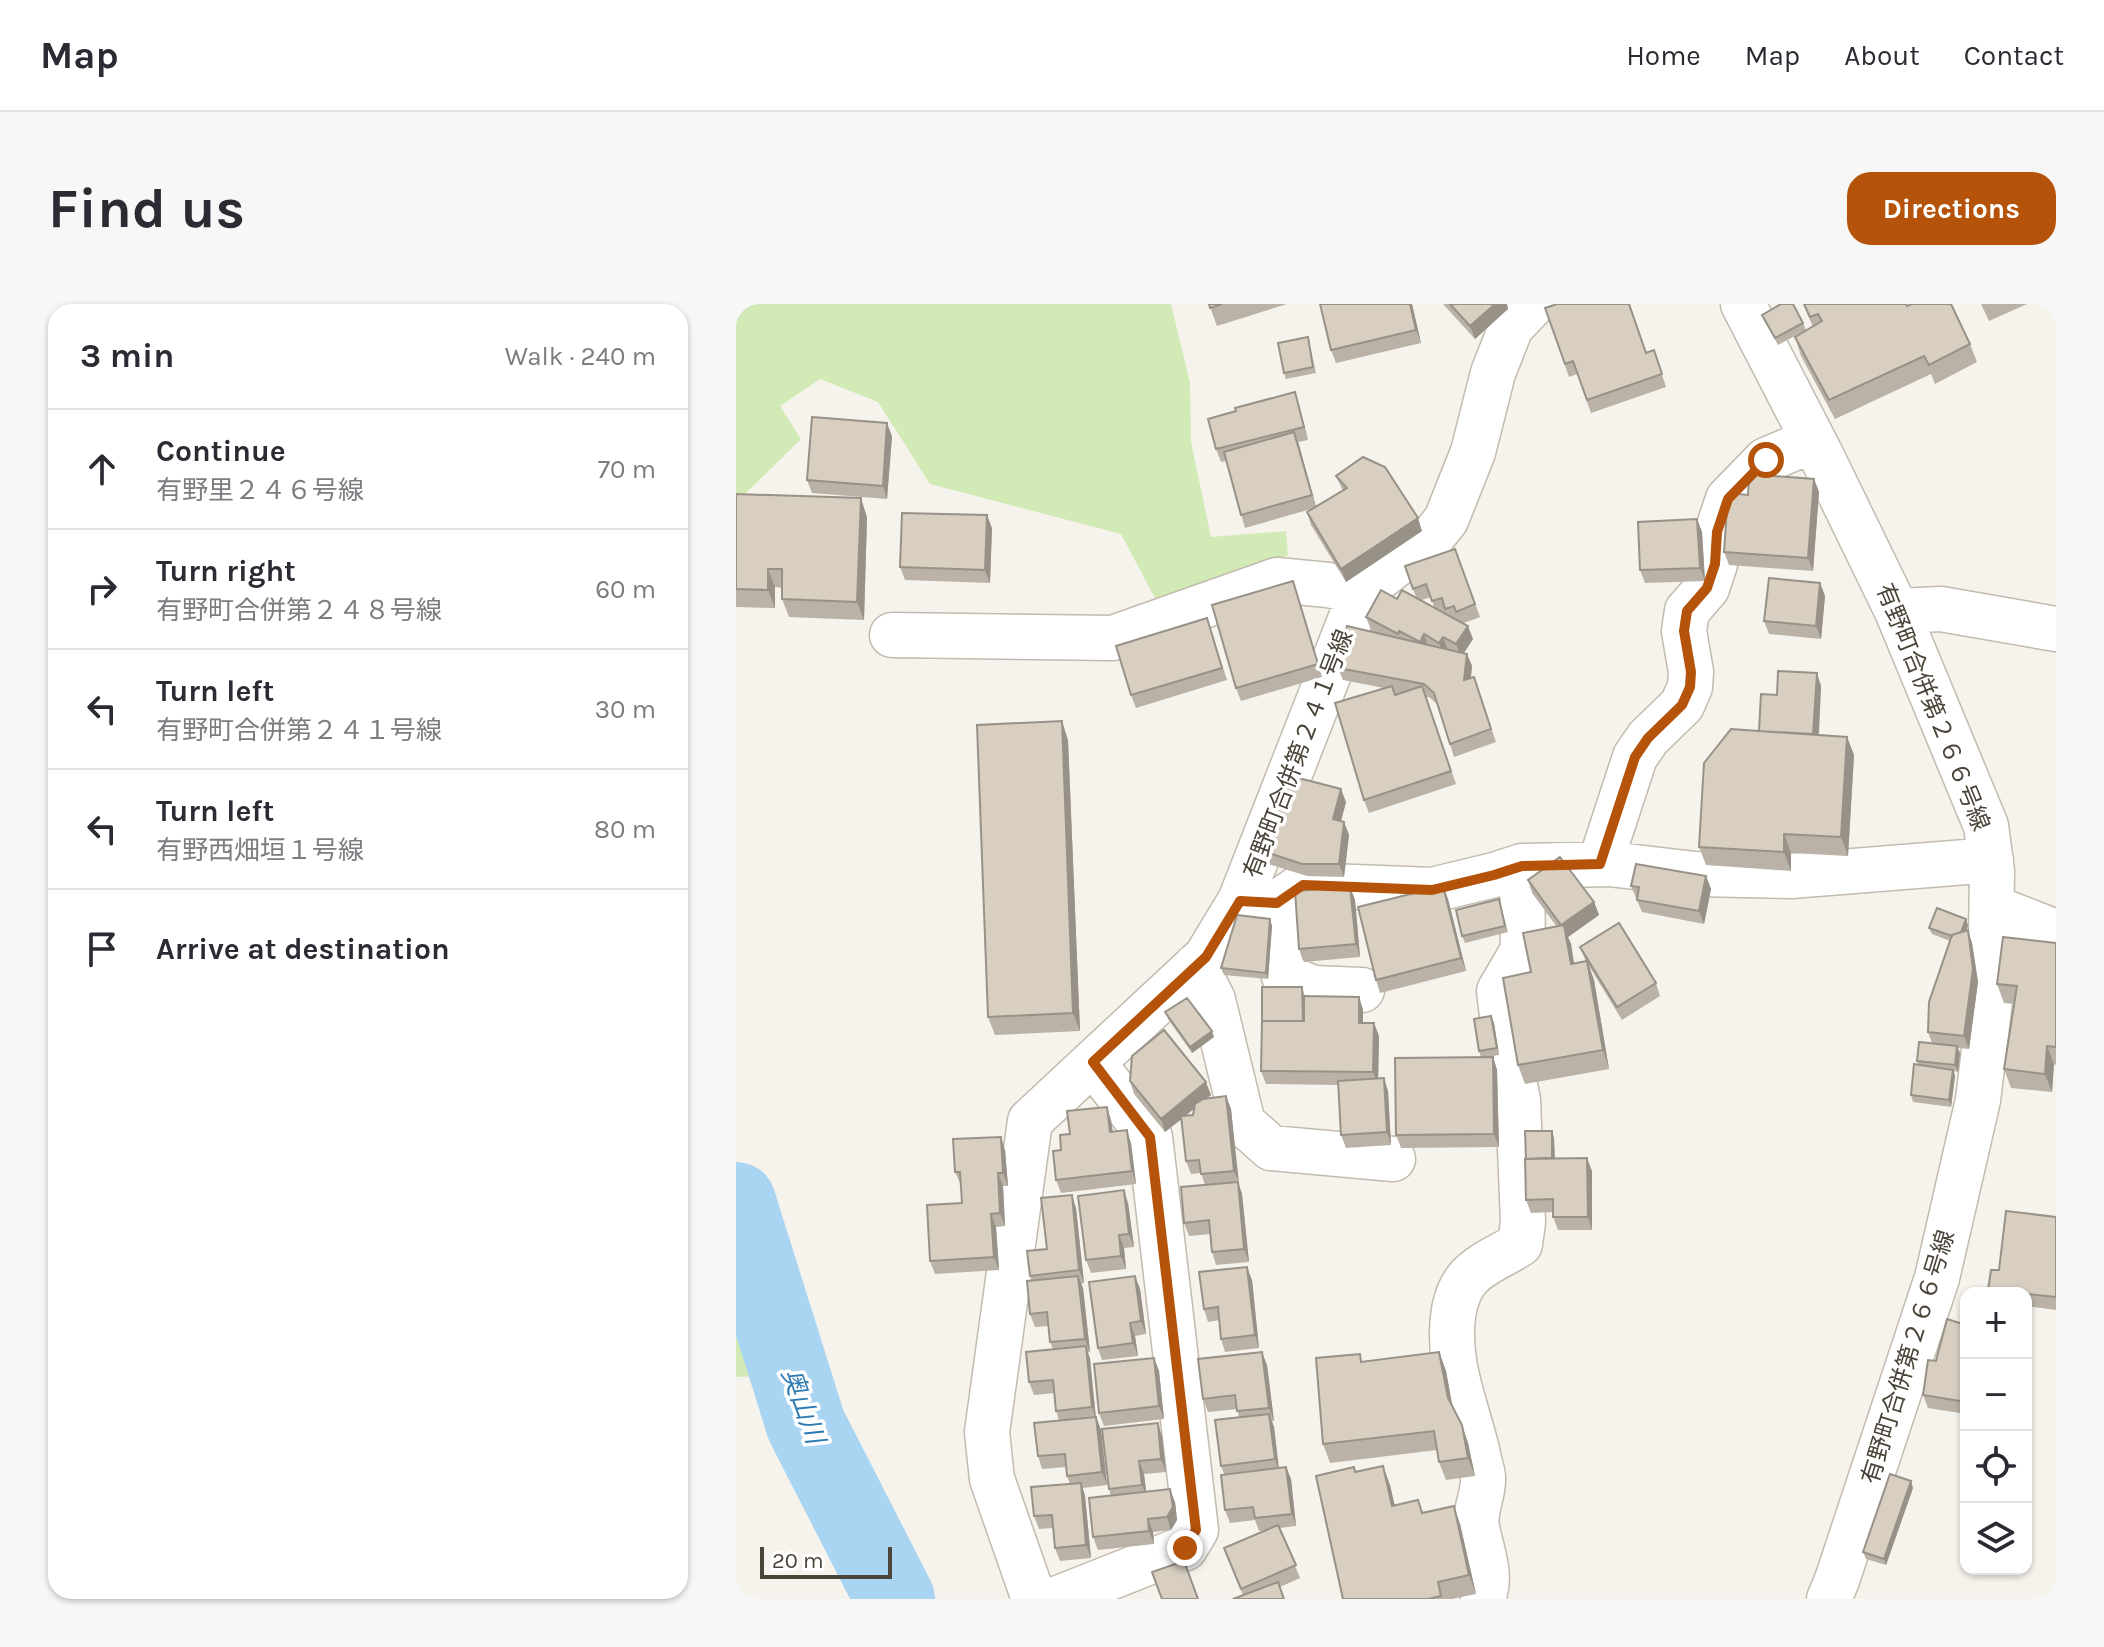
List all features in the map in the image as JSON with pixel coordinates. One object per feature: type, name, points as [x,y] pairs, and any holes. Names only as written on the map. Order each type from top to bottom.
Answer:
[{"type":"street","points":[[892,635],[1113,638],[1277,580],[1361,592],[1433,536],[1446,520],[1473,452],[1493,373],[1511,327],[1533,304]]},
{"type":"street","name":"有野町合併第２６６号線","points":[[1743,304],[1897,611],[1986,826],[1991,860],[1990,1001],[1975,1115],[1937,1278],[1829,1599]]},
{"type":"street","points":[[1600,864],[1635,757],[1648,738],[1682,705],[1690,687],[1691,672],[1684,631],[1687,611],[1707,588],[1715,564],[1717,532],[1728,499],[1766,460],[1813,440]]},
{"type":"street","name":"有野町合併第２４１号線","points":[[1034,1599],[992,1479],[987,1432],[1030,1121],[1206,957],[1259,902],[1361,592]]},
{"type":"street","points":[[1897,611],[1941,609],[2056,629]]},
{"type":"street","points":[[1362,990],[1313,988],[1284,976],[1259,902],[1303,885],[1432,890],[1522,866],[1600,864],[1695,874],[1791,876],[1991,860]]},
{"type":"street","points":[[1483,1599],[1486,1561],[1476,1524],[1483,1480],[1451,1351],[1452,1322],[1457,1294],[1469,1277],[1520,1244],[1523,1222],[1518,1100],[1499,991],[1523,950],[1522,866]]},
{"type":"street","points":[[1992,907],[2056,932]]},
{"type":"street","points":[[1196,966],[1213,1000],[1243,1123],[1271,1148],[1393,1159]]},
{"type":"street","points":[[1056,1599],[1185,1548],[1196,1530],[1150,1137],[1093,1062]]},
{"type":"green space","points":[[736,304],[1171,304],[1190,383],[1191,442],[1211,537],[1286,531],[1288,555],[1188,600],[1157,602],[1121,534],[930,484],[878,402],[820,379],[780,406],[801,439],[736,503]]},
{"type":"green space","points":[[736,1273],[781,1375],[736,1377]]},
{"type":"building","points":[[1320,304],[1410,304],[1416,330],[1331,350]]},
{"type":"building","points":[[1450,304],[1495,304],[1470,326]]},
{"type":"building","points":[[1557,304],[1629,304],[1646,353],[1654,350],[1662,374],[1587,400],[1573,361],[1565,364],[1545,308]]},
{"type":"building","points":[[1781,304],[1793,304],[1803,323],[1775,338],[1762,315]]},
{"type":"building","points":[[1804,304],[1951,304],[1970,344],[1929,365],[1924,356],[1829,400],[1795,337],[1822,321],[1818,314],[1810,317]]},
{"type":"building","points":[[1308,337],[1313,367],[1284,373],[1278,343]]},
{"type":"building","points":[[1295,392],[1304,427],[1216,449],[1208,419],[1236,411],[1235,408]]},
{"type":"building","points":[[812,417],[887,423],[883,486],[807,480]]},
{"type":"building","points":[[1294,432],[1312,495],[1241,515],[1224,452]]},
{"type":"building","points":[[1363,457],[1385,467],[1418,518],[1341,569],[1307,512],[1347,488],[1336,476]]},
{"type":"building","points":[[1749,474],[1814,479],[1808,558],[1724,552],[1728,493],[1748,495]]},
{"type":"building","points":[[736,494],[861,498],[857,602],[782,599],[782,569],[768,569],[768,590],[736,589]]},
{"type":"building","points":[[902,513],[987,515],[985,570],[900,567]]},
{"type":"building","points":[[1697,519],[1700,568],[1640,570],[1638,522]]},
{"type":"building","points":[[1455,549],[1475,604],[1456,612],[1454,606],[1445,609],[1442,598],[1432,601],[1426,584],[1413,589],[1405,566]]},
{"type":"building","points":[[1769,578],[1820,583],[1816,626],[1764,621]]},
{"type":"building","points":[[1293,581],[1318,664],[1236,688],[1212,605]]},
{"type":"building","points":[[1381,590],[1397,599],[1402,590],[1468,626],[1456,644],[1443,637],[1439,643],[1424,634],[1420,642],[1399,631],[1398,634],[1366,617]]},
{"type":"building","points":[[1207,618],[1222,668],[1131,695],[1116,646]]},
{"type":"building","points":[[1347,626],[1467,654],[1464,680],[1474,677],[1491,729],[1450,744],[1434,693],[1424,684],[1338,668]]},
{"type":"building","points":[[1778,671],[1817,673],[1813,734],[1759,731],[1761,694],[1777,695]]},
{"type":"building","points":[[1392,686],[1395,695],[1422,686],[1451,771],[1364,800],[1335,703]]},
{"type":"building","points":[[1062,721],[1073,1013],[988,1017],[977,725]]},
{"type":"building","points":[[1731,729],[1847,737],[1841,837],[1784,834],[1784,852],[1699,847],[1704,763]]},
{"type":"building","points":[[1287,775],[1341,789],[1333,819],[1344,822],[1339,864],[1302,864],[1263,851]]},
{"type":"building","points":[[1560,857],[1594,902],[1561,925],[1528,880]]},
{"type":"building","points":[[1636,864],[1706,876],[1699,911],[1637,900],[1639,887],[1631,886]]},
{"type":"building","points":[[1443,886],[1461,958],[1376,980],[1358,907]]},
{"type":"building","points":[[1350,887],[1356,944],[1299,949],[1295,891]]},
{"type":"building","points":[[1499,899],[1505,926],[1462,936],[1456,910]]},
{"type":"building","points":[[1937,908],[1966,919],[1961,932],[1952,936],[1929,928]]},
{"type":"building","points":[[1237,915],[1270,919],[1266,973],[1221,968]]},
{"type":"building","points":[[1619,923],[1656,983],[1617,1007],[1580,947]]},
{"type":"building","points":[[1564,925],[1571,964],[1587,961],[1603,1050],[1518,1065],[1503,978],[1531,972],[1523,933]]},
{"type":"building","points":[[1968,930],[1973,969],[1964,1036],[1928,1032],[1929,1002],[1952,935]]},
{"type":"building","points":[[2003,937],[2056,943],[2056,1047],[2047,1046],[2045,1074],[2004,1069],[2017,986],[1997,984]]},
{"type":"building","points":[[1262,987],[1302,987],[1303,1021],[1262,1021]]},
{"type":"building","points":[[1304,996],[1359,997],[1359,1023],[1374,1023],[1373,1072],[1261,1071],[1262,1021],[1304,1021]]},
{"type":"building","points":[[1187,998],[1212,1031],[1190,1047],[1165,1012]]},
{"type":"building","points":[[1491,1016],[1497,1048],[1479,1051],[1474,1019]]},
{"type":"building","points":[[1164,1030],[1206,1082],[1161,1119],[1130,1081],[1132,1056]]},
{"type":"building","points":[[1919,1042],[1957,1046],[1955,1065],[1917,1061]]},
{"type":"building","points":[[1493,1057],[1494,1134],[1396,1135],[1395,1058]]},
{"type":"building","points":[[1914,1064],[1953,1070],[1949,1100],[1911,1095]]},
{"type":"building","points":[[1384,1078],[1387,1132],[1341,1135],[1338,1081]]},
{"type":"building","points":[[1226,1096],[1234,1171],[1201,1174],[1199,1160],[1186,1161],[1181,1116],[1193,1115],[1195,1104],[1203,1099]]},
{"type":"building","points":[[1107,1107],[1110,1132],[1127,1130],[1132,1171],[1056,1180],[1053,1151],[1061,1150],[1060,1135],[1070,1134],[1067,1111]]},
{"type":"building","points":[[1525,1131],[1552,1131],[1552,1158],[1526,1159]]},
{"type":"building","points":[[1001,1137],[1003,1173],[998,1173],[1000,1213],[991,1214],[994,1257],[930,1261],[927,1205],[962,1203],[960,1172],[955,1172],[953,1139]]},
{"type":"building","points":[[1587,1158],[1588,1217],[1553,1217],[1553,1199],[1526,1200],[1525,1159]]},
{"type":"building","points":[[1238,1182],[1244,1249],[1212,1252],[1209,1220],[1184,1223],[1181,1187]]},
{"type":"building","points":[[1124,1190],[1129,1234],[1119,1235],[1121,1256],[1086,1260],[1078,1196]]},
{"type":"building","points":[[1072,1195],[1079,1270],[1030,1276],[1027,1251],[1047,1249],[1041,1198]]},
{"type":"building","points":[[2006,1211],[2056,1217],[2056,1297],[2032,1295],[2032,1287],[1988,1287],[1991,1270],[1999,1270]]},
{"type":"building","points":[[1247,1267],[1255,1335],[1221,1339],[1218,1307],[1204,1309],[1199,1272]]},
{"type":"building","points":[[1078,1276],[1085,1339],[1050,1342],[1047,1312],[1030,1314],[1027,1281]]},
{"type":"building","points":[[1135,1276],[1141,1321],[1130,1323],[1133,1343],[1098,1348],[1089,1282]]},
{"type":"building","points":[[1947,1319],[1960,1323],[1960,1401],[1923,1395],[1928,1360],[1936,1361]]},
{"type":"building","points":[[1086,1346],[1092,1407],[1056,1411],[1053,1380],[1029,1382],[1026,1352]]},
{"type":"building","points":[[1262,1352],[1269,1408],[1237,1411],[1235,1395],[1203,1399],[1198,1359]]},
{"type":"building","points":[[1439,1352],[1448,1398],[1462,1425],[1468,1458],[1439,1462],[1434,1431],[1323,1444],[1316,1358],[1360,1354],[1361,1362]]},
{"type":"building","points":[[1154,1358],[1159,1406],[1099,1413],[1094,1364]]},
{"type":"building","points":[[1269,1414],[1275,1459],[1221,1466],[1215,1420]]},
{"type":"building","points":[[1096,1417],[1102,1472],[1067,1476],[1065,1454],[1038,1456],[1034,1423]]},
{"type":"building","points":[[1158,1423],[1161,1459],[1139,1461],[1142,1485],[1109,1489],[1102,1429]]},
{"type":"building","points":[[1383,1466],[1392,1506],[1418,1500],[1422,1513],[1454,1506],[1469,1575],[1438,1582],[1441,1596],[1428,1599],[1343,1599],[1316,1476],[1354,1467],[1355,1472]]},
{"type":"building","points":[[1286,1467],[1292,1514],[1255,1518],[1253,1507],[1225,1510],[1221,1475]]},
{"type":"building","points":[[1890,1474],[1911,1481],[1884,1559],[1863,1552]]},
{"type":"building","points":[[1081,1483],[1086,1545],[1055,1548],[1052,1515],[1034,1516],[1031,1487]]},
{"type":"building","points":[[1170,1489],[1173,1507],[1167,1517],[1148,1519],[1149,1531],[1093,1537],[1089,1498]]},
{"type":"building","points":[[1278,1525],[1296,1565],[1241,1589],[1224,1548]]},
{"type":"building","points":[[1184,1561],[1198,1599],[1162,1599],[1152,1572]]},
{"type":"building","points":[[1278,1582],[1284,1599],[1233,1599]]},
{"type":"waterway","name":"奥山川","points":[[736,1202],[806,1425],[895,1599]]},
{"type":"route","points":[[1185,1548],[1196,1530],[1150,1137],[1093,1062],[1206,957],[1240,901],[1277,903],[1303,885],[1432,890],[1522,866],[1600,864],[1635,757],[1648,738],[1682,705],[1690,687],[1691,672],[1684,631],[1687,611],[1707,588],[1715,564],[1717,532],[1728,499],[1766,460]]}]
